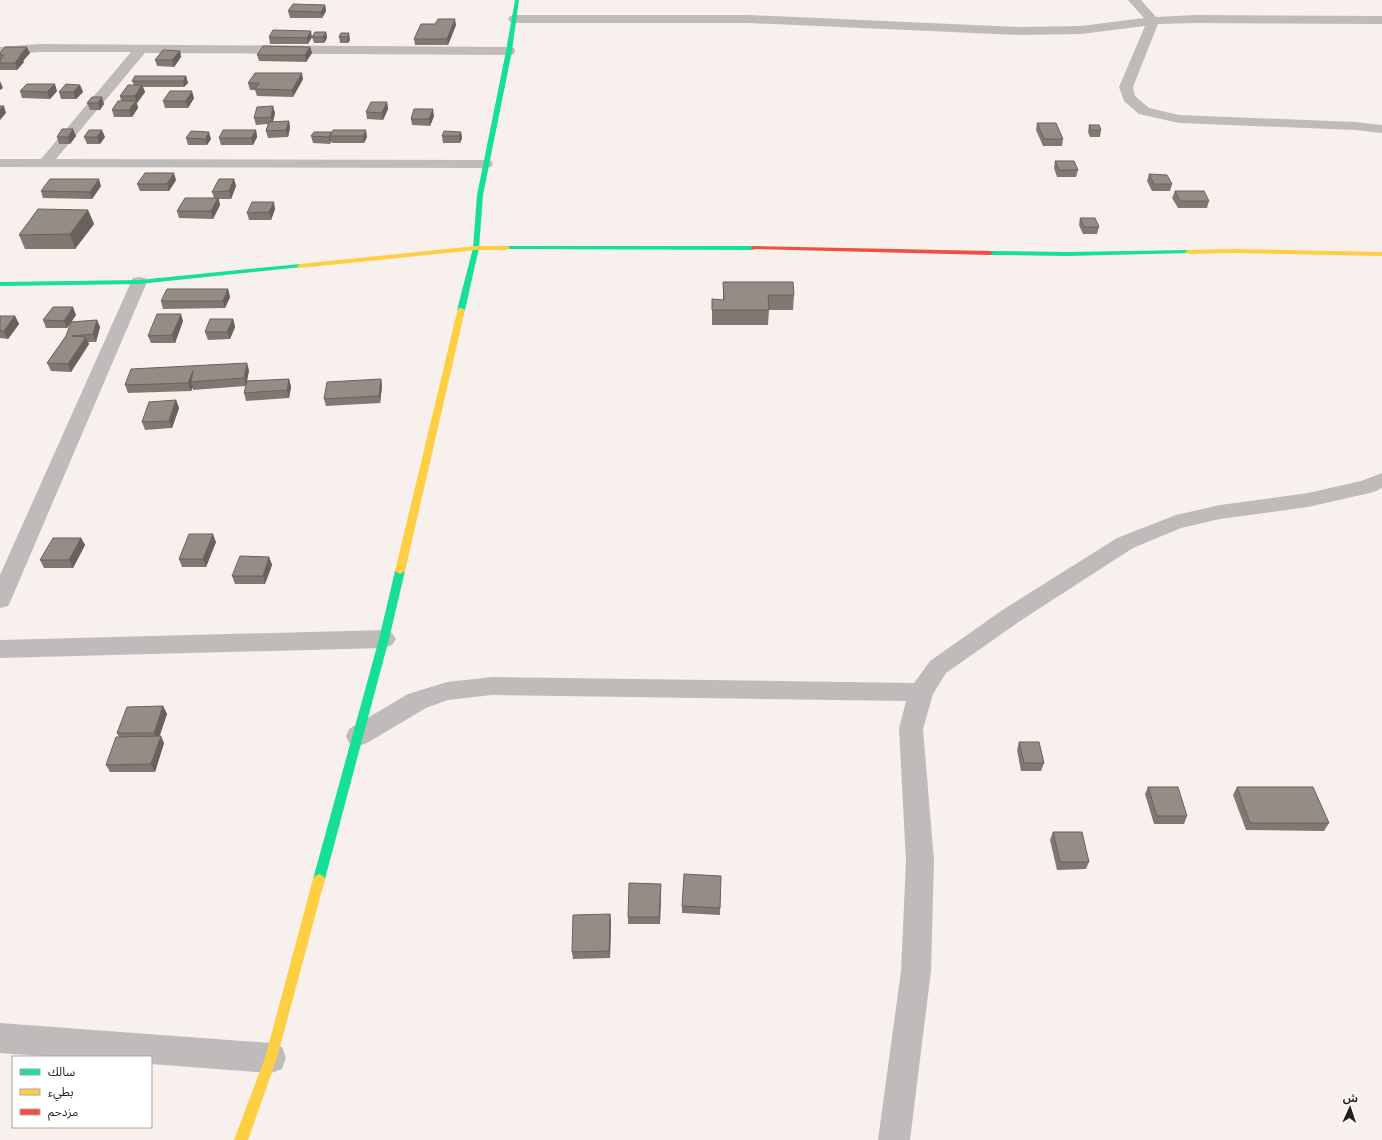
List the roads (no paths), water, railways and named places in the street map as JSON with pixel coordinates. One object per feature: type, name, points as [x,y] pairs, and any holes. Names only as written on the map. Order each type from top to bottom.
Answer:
[{"type":"street","points":[[241,1140],[271,1058],[384,639],[476,248],[480,195],[509,51],[517,0]]},
{"type":"street","points":[[1134,0],[1153,21]]},
{"type":"street","points":[[514,19],[749,19],[1020,31],[1081,30],[1153,21],[1270,19],[1382,20]]},
{"type":"street","points":[[1153,21],[1126,87],[1129,98],[1144,111],[1179,119],[1355,126],[1382,129]]},
{"type":"street","points":[[0,51],[39,48],[142,48],[509,51]]},
{"type":"street","points":[[45,163],[142,48]]},
{"type":"street","points":[[0,163],[486,164]]},
{"type":"street","points":[[0,284],[139,282],[476,248],[755,248],[1067,254],[1242,251],[1382,254]]},
{"type":"street","points":[[0,600],[139,282]]},
{"type":"street","points":[[894,1140],[916,971],[920,861],[911,729],[921,692],[938,667],[1012,615],[1125,543],[1176,522],[1220,512],[1308,500],[1367,487],[1382,480]]},
{"type":"street","points":[[0,650],[384,639]]},
{"type":"street","points":[[358,736],[417,701],[447,691],[492,686],[921,692]]},
{"type":"street","points":[[0,1038],[271,1058]]}]
